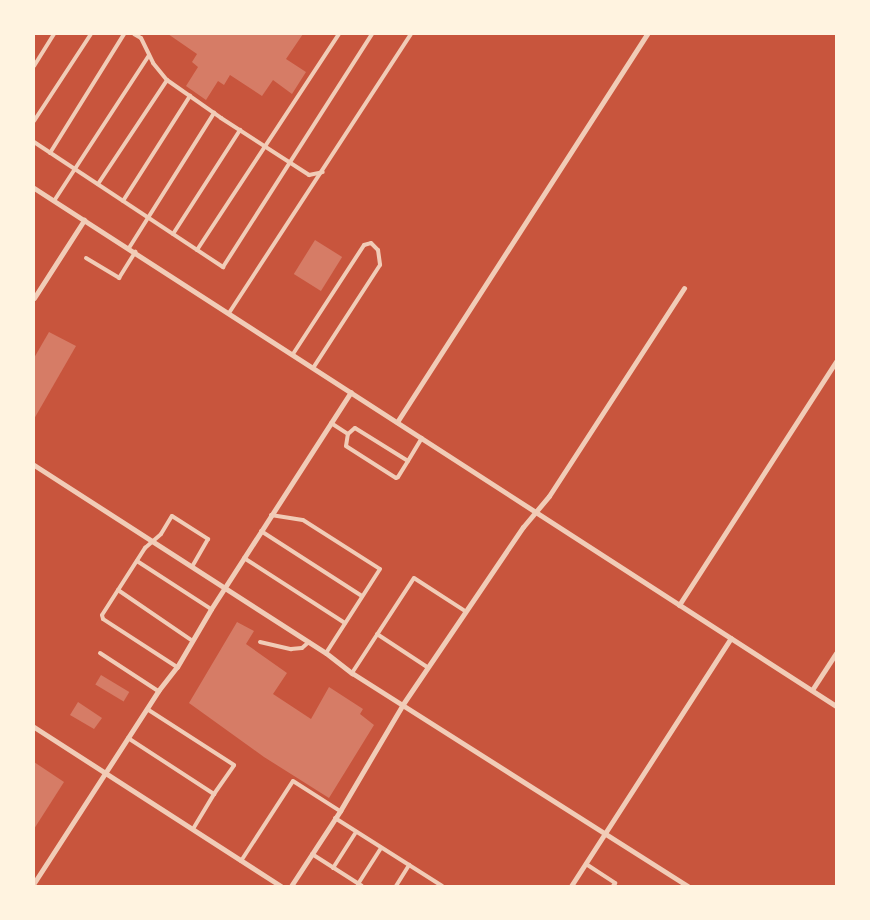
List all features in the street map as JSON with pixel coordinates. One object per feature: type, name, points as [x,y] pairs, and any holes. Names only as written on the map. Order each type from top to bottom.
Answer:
[{"type":"street","points":[[397,422],[647,34]]},
{"type":"street","points":[[34,188],[836,706]]},
{"type":"street","points":[[34,298],[84,220]]},
{"type":"street","points":[[291,886],[340,811],[403,704],[465,611],[549,496],[684,288]]},
{"type":"street","points":[[679,605],[836,361]]},
{"type":"street","points":[[34,883],[158,691],[178,667],[191,640],[210,609],[351,392]]},
{"type":"street","points":[[34,465],[326,653],[352,673],[688,886]]},
{"type":"street","points":[[571,886],[730,638]]},
{"type":"street","points":[[812,690],[836,653]]},
{"type":"street","points":[[34,727],[281,886]]},
{"type":"lane","points":[[34,66],[54,34]]},
{"type":"lane","points":[[34,121],[91,34]]},
{"type":"lane","points":[[50,153],[124,34]]},
{"type":"lane","points":[[134,34],[141,38],[149,55],[167,80],[309,175],[323,172]]},
{"type":"lane","points":[[197,250],[338,34]]},
{"type":"lane","points":[[34,142],[224,267],[372,34]]},
{"type":"lane","points":[[229,313],[323,172],[411,34]]},
{"type":"lane","points":[[54,201],[149,55]]},
{"type":"lane","points":[[98,184],[167,80]]},
{"type":"lane","points":[[123,201],[190,96]]},
{"type":"lane","points":[[128,248],[149,218],[214,113]]},
{"type":"lane","points":[[173,234],[240,130]]},
{"type":"lane","points":[[293,354],[364,245],[371,243],[378,250],[380,265],[314,368]]},
{"type":"lane","points":[[86,258],[119,278],[135,252]]},
{"type":"lane","points":[[331,423],[348,434]]},
{"type":"lane","points":[[408,461],[358,428],[348,434],[346,446],[396,478],[408,461],[422,438]]},
{"type":"lane","points":[[271,515],[303,520],[380,568],[326,653]]},
{"type":"lane","points":[[178,667],[103,619],[102,615],[137,561],[174,516],[208,539],[192,567]]},
{"type":"lane","points":[[261,531],[362,596]]},
{"type":"lane","points":[[244,558],[345,623]]},
{"type":"lane","points":[[137,561],[210,609]]},
{"type":"lane","points":[[352,673],[414,578],[465,611]]},
{"type":"lane","points":[[118,590],[191,640]]},
{"type":"lane","points":[[376,634],[428,667]]},
{"type":"lane","points":[[260,642],[291,649],[302,648],[309,642]]},
{"type":"lane","points":[[100,653],[158,691]]},
{"type":"lane","points":[[147,709],[234,765],[192,830]]},
{"type":"lane","points":[[128,738],[214,794]]},
{"type":"lane","points":[[242,861],[293,781],[340,811]]},
{"type":"lane","points":[[335,818],[442,886]]},
{"type":"lane","points":[[333,868],[356,832]]},
{"type":"lane","points":[[312,854],[360,885],[381,848]]},
{"type":"lane","points":[[586,864],[614,885],[619,886]]},
{"type":"lane","points":[[396,886],[409,865]]},
{"type":"lane","points":[[429,886],[432,880]]},
{"type":"building","points":[[168,34],[303,34],[286,59],[306,72],[292,94],[273,80],[262,96],[230,75],[224,85],[218,81],[206,100],[186,86],[198,67],[192,62],[197,54]]},
{"type":"building","points":[[315,240],[342,257],[321,291],[294,274]]},
{"type":"building","points":[[49,332],[76,346],[34,419],[34,358]]},
{"type":"building","points":[[237,622],[254,631],[246,644],[287,673],[273,694],[311,719],[329,687],[363,709],[360,714],[374,725],[329,798],[264,757],[189,703]]},
{"type":"building","points":[[101,675],[129,692],[124,701],[95,684]]},
{"type":"building","points":[[78,702],[102,718],[94,729],[70,715]]},
{"type":"building","points":[[34,762],[64,782],[34,829]]}]
